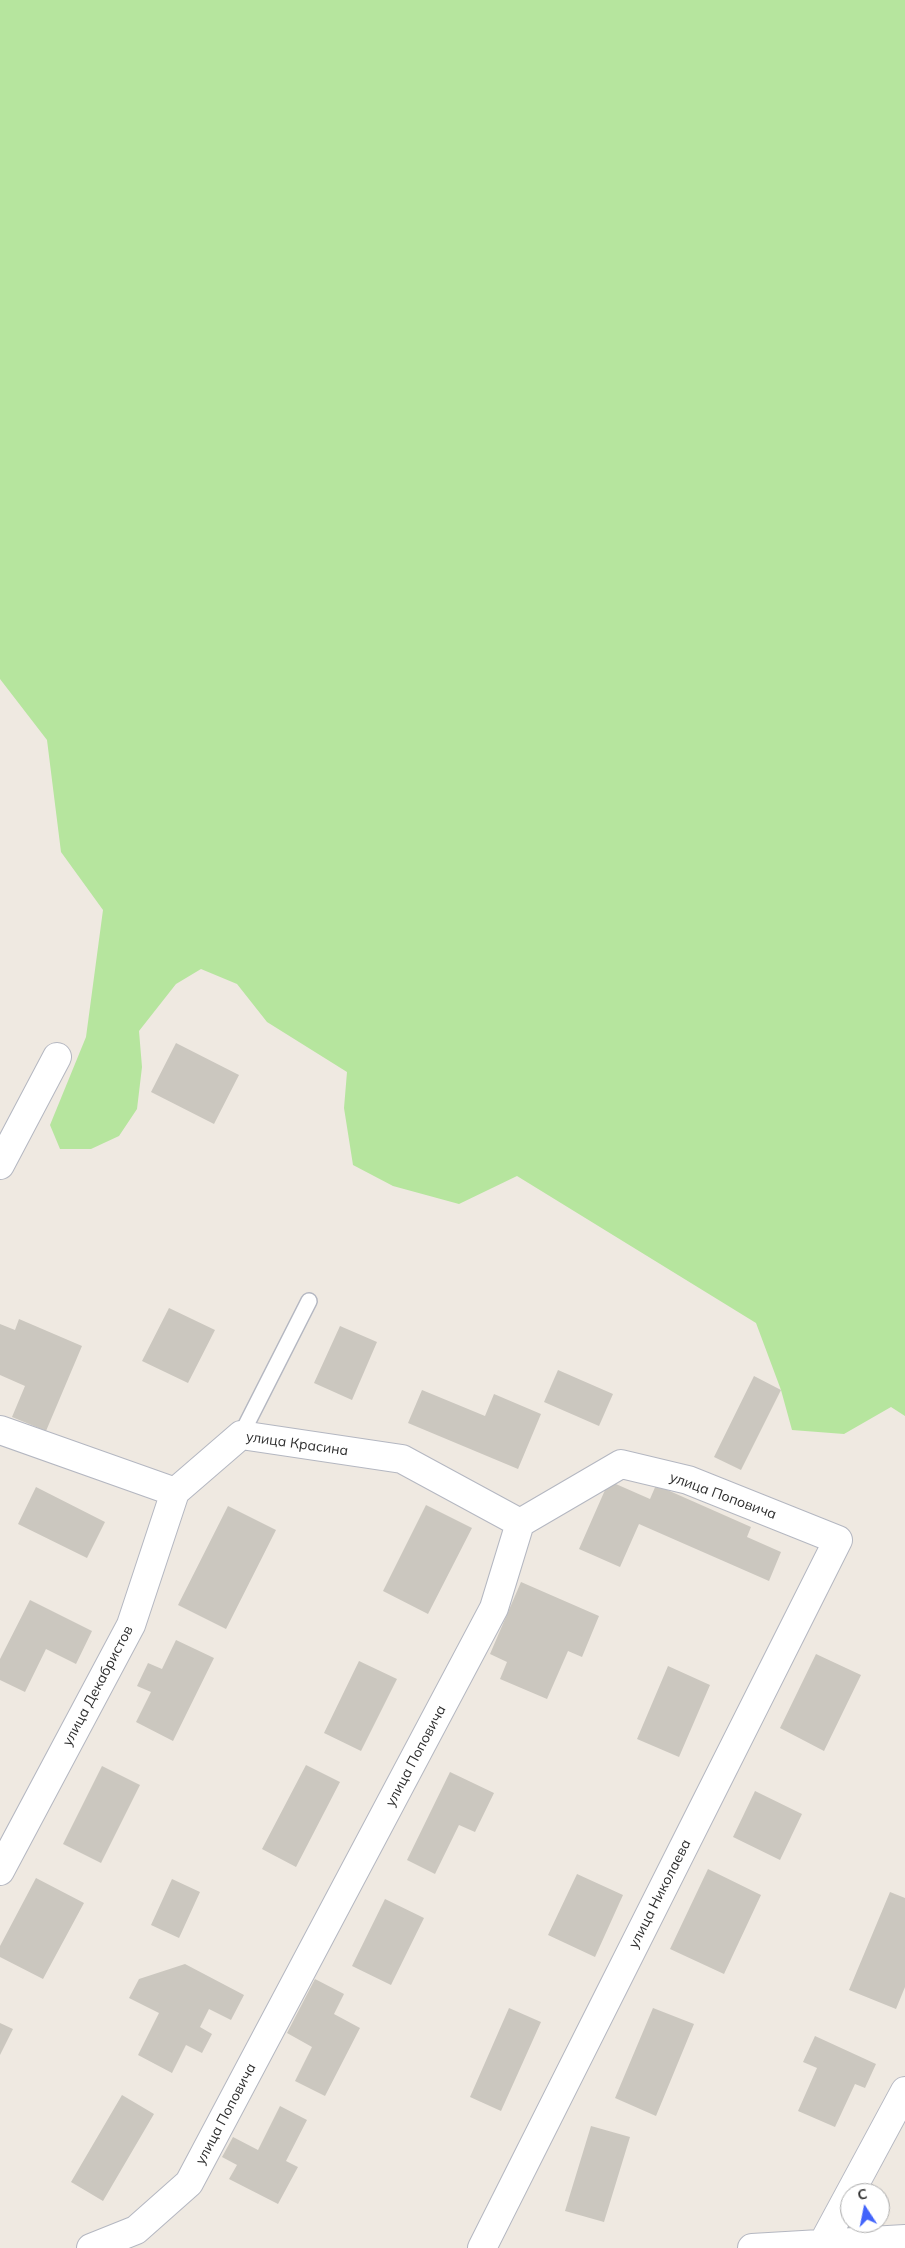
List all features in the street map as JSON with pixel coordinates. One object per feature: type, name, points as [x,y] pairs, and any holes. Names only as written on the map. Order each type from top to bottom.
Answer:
[{"type":"street","points":[[0,1165],[56,1057]]},
{"type":"street","points":[[0,1430],[175,1492]]},
{"type":"street","name":"улица Красина","points":[[175,1492],[241,1434],[402,1460],[520,1523]]},
{"type":"street","name":"улица Поповича","points":[[91,2248],[136,2230],[189,2183],[494,1608],[520,1523],[621,1464],[688,1480],[838,1540]]},
{"type":"street","name":"улица Декабристов","points":[[0,1871],[131,1625],[175,1492]]},
{"type":"street","name":"улица Николаева","points":[[482,2248],[838,1540]]},
{"type":"street","points":[[855,2183],[905,2091]]},
{"type":"street","points":[[822,2245],[840,2212]]},
{"type":"street","points":[[752,2248],[905,2239]]},
{"type":"lane","points":[[241,1434],[309,1301]]},
{"type":"green space","points":[[0,0],[905,0],[905,1416],[891,1407],[844,1434],[792,1430],[781,1390],[756,1323],[517,1176],[459,1204],[393,1186],[353,1165],[344,1108],[347,1072],[267,1022],[237,984],[201,969],[176,984],[139,1031],[142,1067],[137,1109],[119,1136],[91,1149],[60,1149],[50,1125],[86,1037],[103,910],[61,852],[47,740],[0,679]]},
{"type":"building","points":[[176,1043],[239,1075],[214,1124],[151,1092]]},
{"type":"building","points":[[169,1308],[215,1330],[188,1383],[142,1361]]},
{"type":"building","points":[[19,1319],[82,1346],[46,1431],[12,1417],[25,1386],[0,1375],[0,1324],[15,1330]]},
{"type":"building","points":[[340,1326],[377,1342],[352,1400],[314,1383]]},
{"type":"building","points":[[558,1370],[613,1394],[599,1426],[544,1402]]},
{"type":"building","points":[[754,1376],[781,1390],[741,1470],[714,1457]]},
{"type":"building","points":[[422,1390],[485,1416],[494,1394],[541,1414],[518,1469],[408,1423]]},
{"type":"building","points":[[609,1481],[650,1499],[656,1485],[751,1527],[747,1537],[781,1552],[769,1581],[639,1524],[620,1567],[579,1549]]},
{"type":"building","points":[[36,1487],[105,1522],[87,1558],[18,1524]]},
{"type":"building","points":[[426,1505],[472,1528],[428,1614],[383,1591]]},
{"type":"building","points":[[228,1506],[276,1530],[226,1629],[178,1605]]},
{"type":"building","points":[[521,1582],[599,1616],[582,1657],[568,1651],[547,1699],[500,1679],[507,1662],[490,1654]]},
{"type":"building","points":[[30,1600],[92,1631],[76,1664],[46,1649],[25,1692],[0,1680],[0,1659]]},
{"type":"building","points":[[176,1640],[214,1658],[173,1741],[136,1722],[151,1692],[137,1686],[148,1663],[162,1669]]},
{"type":"building","points":[[816,1654],[861,1675],[824,1751],[780,1728]]},
{"type":"building","points":[[359,1661],[397,1679],[361,1751],[324,1733]]},
{"type":"building","points":[[668,1666],[710,1685],[679,1757],[637,1739]]},
{"type":"building","points":[[306,1765],[340,1782],[296,1867],[262,1849]]},
{"type":"building","points":[[102,1766],[140,1785],[101,1863],[63,1844]]},
{"type":"building","points":[[450,1772],[494,1793],[475,1832],[459,1825],[435,1874],[407,1860]]},
{"type":"building","points":[[755,1791],[802,1814],[780,1860],[733,1837]]},
{"type":"building","points":[[708,1869],[761,1895],[724,1974],[670,1949]]},
{"type":"building","points":[[577,1874],[623,1895],[595,1957],[548,1935]]},
{"type":"building","points":[[36,1878],[84,1903],[43,1979],[0,1957],[0,1946]]},
{"type":"building","points":[[172,1879],[200,1892],[179,1938],[151,1925]]},
{"type":"building","points":[[890,1892],[905,1898],[905,1987],[896,2009],[849,1990]]},
{"type":"building","points":[[385,1899],[424,1918],[391,1985],[352,1966]]},
{"type":"building","points":[[185,1964],[244,1995],[231,2020],[209,2009],[200,2027],[212,2034],[202,2053],[186,2045],[172,2073],[138,2055],[159,2013],[129,1998],[139,1979]]},
{"type":"building","points":[[315,1979],[344,1994],[334,2014],[360,2028],[325,2096],[295,2081],[312,2047],[287,2033]]},
{"type":"building","points":[[509,2008],[541,2022],[501,2111],[470,2097]]},
{"type":"building","points":[[653,2008],[694,2024],[656,2116],[615,2098]]},
{"type":"building","points":[[0,2023],[13,2029],[0,2055]]},
{"type":"building","points":[[815,2036],[876,2064],[865,2088],[855,2084],[835,2127],[798,2111],[817,2068],[803,2062]]},
{"type":"building","points":[[122,2095],[154,2114],[103,2201],[71,2182]]},
{"type":"building","points":[[280,2106],[307,2120],[286,2161],[298,2167],[278,2204],[229,2179],[237,2165],[222,2157],[233,2137],[258,2150]]},
{"type":"building","points":[[591,2126],[630,2137],[604,2222],[565,2211]]}]
